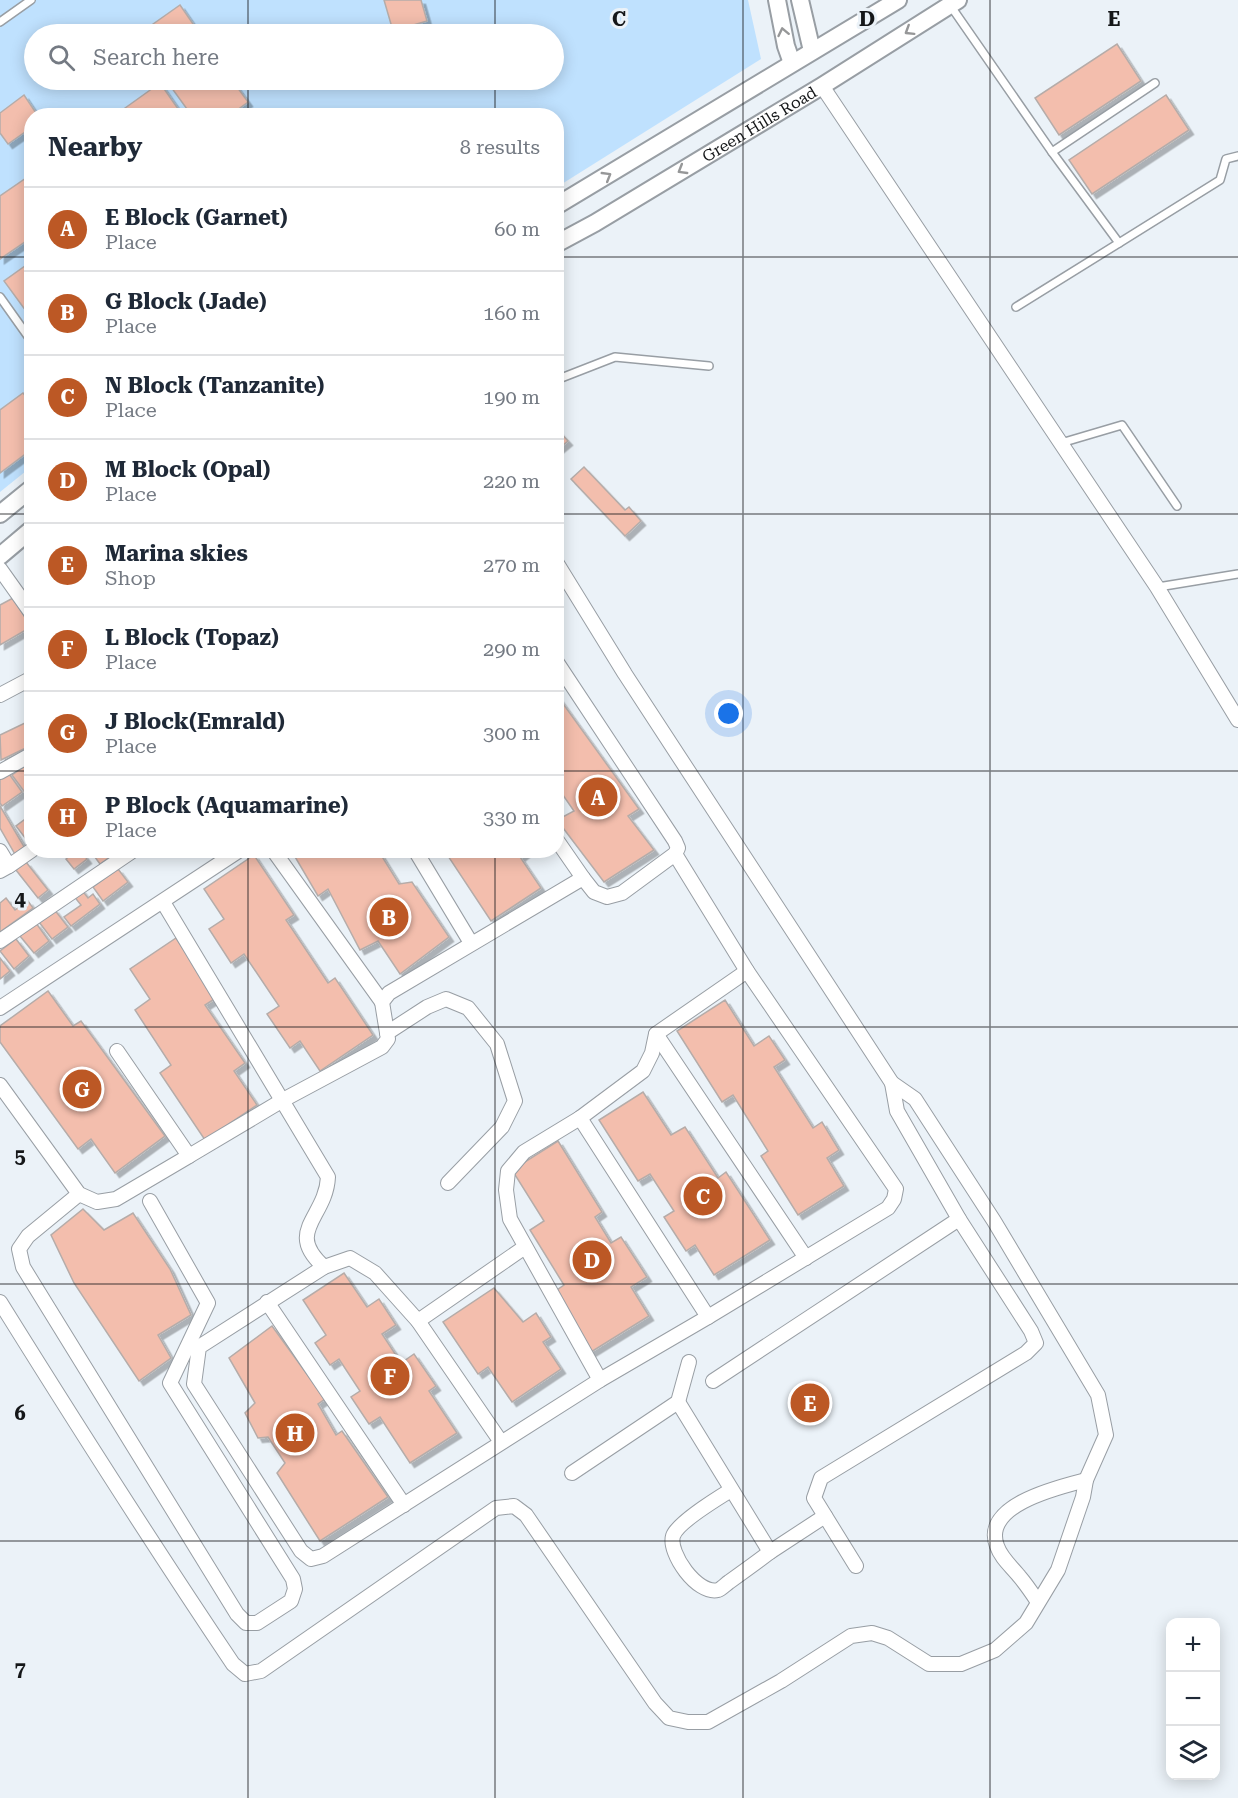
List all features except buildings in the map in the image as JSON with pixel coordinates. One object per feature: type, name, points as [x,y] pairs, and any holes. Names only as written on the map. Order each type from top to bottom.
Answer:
[{"type":"street","points":[[777,0],[786,46],[792,63]]},
{"type":"street","points":[[800,0],[812,51]]},
{"type":"street","points":[[564,201],[898,0]]},
{"type":"street","name":"Green Hills Road","points":[[564,240],[596,223],[822,86],[954,3]]},
{"type":"street","points":[[822,86],[1157,587],[1238,720]]},
{"type":"street","points":[[0,514],[24,494]]},
{"type":"street","points":[[0,556],[24,536]]},
{"type":"street","points":[[0,570],[24,604]]},
{"type":"street","points":[[0,1302],[173,1575],[233,1664],[245,1674],[261,1671],[496,1508],[514,1506],[526,1515],[655,1703],[669,1718],[688,1722],[708,1722],[781,1682],[850,1636],[872,1634],[888,1638],[929,1664],[961,1664],[995,1650],[1026,1623],[1058,1570],[1083,1497],[1086,1480],[1106,1435],[1098,1395],[994,1221],[915,1099],[892,1083],[625,674],[564,575]]},
{"type":"street","points":[[564,673],[678,848],[675,854],[622,893],[607,897],[594,892],[564,851]]},
{"type":"street","points":[[0,695],[24,682]]},
{"type":"street","points":[[0,772],[24,758]]},
{"type":"street","points":[[0,851],[5,869],[24,856]]},
{"type":"street","points":[[501,1442],[418,1321],[375,1273],[350,1258],[324,1267],[199,1347],[194,1384],[301,1551],[311,1559],[323,1556],[600,1380],[888,1208],[894,1199],[896,1189],[747,971],[675,854]]},
{"type":"street","points":[[0,941],[122,858]]},
{"type":"street","points":[[0,1008],[228,858]]},
{"type":"street","points":[[0,1085],[79,1194],[97,1202],[116,1199],[283,1100],[382,1047],[388,1040],[382,1002],[279,858]]},
{"type":"street","points":[[421,858],[471,943]]},
{"type":"street","points":[[382,1002],[389,993],[583,878]]},
{"type":"street","points":[[163,902],[328,1177],[323,1201],[308,1228],[306,1243],[312,1257],[324,1267]]},
{"type":"street","points":[[600,1380],[510,1220],[506,1190],[508,1171],[524,1152],[580,1118],[644,1071],[652,1053],[656,1034],[747,971]]},
{"type":"street","points":[[387,1033],[427,1007],[446,999],[468,1008],[497,1044],[515,1101],[502,1127],[448,1184]]},
{"type":"street","points":[[656,1034],[806,1258]]},
{"type":"street","points":[[117,1051],[189,1156]]},
{"type":"street","points":[[856,1566],[814,1498],[821,1478],[1026,1353],[1036,1343],[959,1219],[897,1112],[892,1083]]},
{"type":"street","points":[[580,1118],[708,1317]]},
{"type":"street","points":[[79,1194],[28,1236],[19,1249],[23,1267],[237,1614],[246,1623],[257,1623],[291,1601],[295,1589],[293,1579],[170,1383],[208,1303],[150,1201]]},
{"type":"street","points":[[712,1380],[959,1219]]},
{"type":"street","points":[[418,1321],[525,1247]]},
{"type":"street","points":[[267,1302],[404,1505]]},
{"type":"street","points":[[572,1473],[678,1402],[689,1362]]},
{"type":"street","points":[[678,1402],[770,1552]]},
{"type":"street","points":[[1038,1602],[1001,1555],[994,1534],[996,1526],[1005,1514],[1031,1497],[1086,1480]]},
{"type":"street","points":[[730,1490],[683,1523],[673,1534],[673,1549],[695,1582],[705,1589],[718,1590],[825,1516]]},
{"type":"lane","points":[[0,22],[31,0]]},
{"type":"lane","points":[[954,3],[1052,152],[1119,243]]},
{"type":"lane","points":[[1052,152],[1155,83]]},
{"type":"lane","points":[[1016,307],[1220,180],[1226,159],[1238,156]]},
{"type":"lane","points":[[0,297],[24,331]]},
{"type":"lane","points":[[564,377],[615,357],[709,366]]},
{"type":"lane","points":[[1061,443],[1122,425],[1177,506]]},
{"type":"lane","points":[[1157,587],[1238,574]]},
{"type":"shaded area","points":[[0,0],[748,0],[761,59],[564,183],[564,108],[24,108],[24,473],[0,492]]},
{"type":"place","name":"E Block (Garnet)","points":[[598,797]]},
{"type":"place","name":"G Block (Jade)","points":[[389,917]]},
{"type":"place","name":"J Block(Emrald)","points":[[82,1089]]},
{"type":"place","name":"N Block (Tanzanite)","points":[[703,1196]]},
{"type":"place","name":"M Block (Opal)","points":[[592,1260]]},
{"type":"place","name":"L Block (Topaz)","points":[[390,1376]]},
{"type":"place","name":"Marina skies","points":[[810,1403]]},
{"type":"place","name":"P Block (Aquamarine)","points":[[295,1433]]}]
